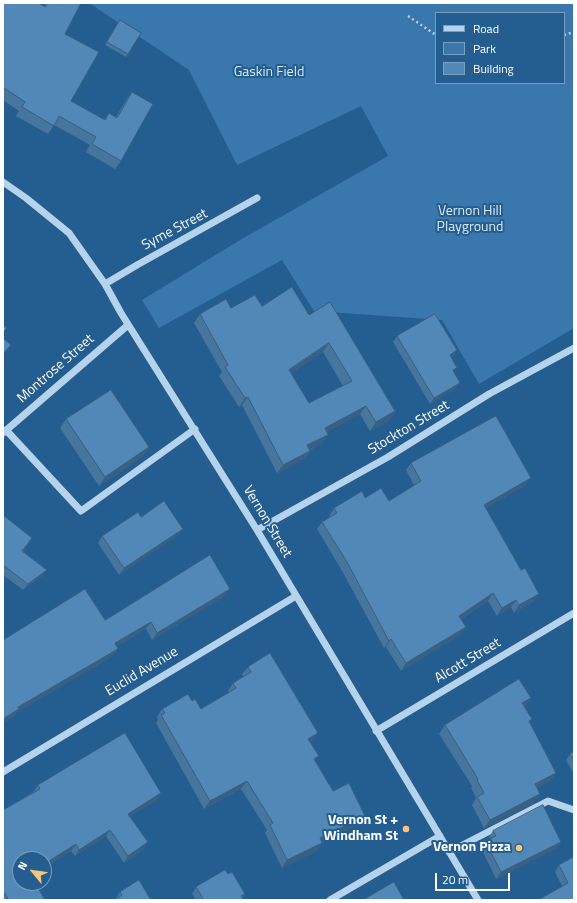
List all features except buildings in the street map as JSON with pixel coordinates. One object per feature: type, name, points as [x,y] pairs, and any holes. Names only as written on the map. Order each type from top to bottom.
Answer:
[{"type":"street","name":"Vernon Street","points":[[3,182],[26,198],[69,233],[105,284],[128,325],[195,429],[257,530],[478,900]]},
{"type":"street","name":"Syme Street","points":[[105,284],[228,216],[257,198]]},
{"type":"street","name":"Montrose Street","points":[[5,432],[128,325]]},
{"type":"street","name":"Stockton Street","points":[[257,530],[388,457],[490,394],[574,348]]},
{"type":"street","points":[[5,432],[81,511],[195,429]]},
{"type":"street","name":"Euclid Avenue","points":[[3,772],[296,596]]},
{"type":"street","name":"Alcott Street","points":[[376,731],[574,613]]},
{"type":"street","points":[[449,852],[548,801],[574,810]]},
{"type":"street","points":[[330,900],[440,836]]},
{"type":"path","points":[[408,16],[435,34]]},
{"type":"green space","name":"Vernon Hill Playground","points":[[89,3],[574,3],[574,328],[479,384],[442,320],[314,311],[282,260],[159,328],[142,300],[240,240],[388,156],[361,106],[237,165],[189,70]]},
{"type":"place","name":"Vernon St + Windham St","points":[[406,829]]},
{"type":"place","name":"Vernon Pizza","points":[[519,848]]},
{"type":"park label","name":"Gaskin Field","points":[[269,73]]}]
